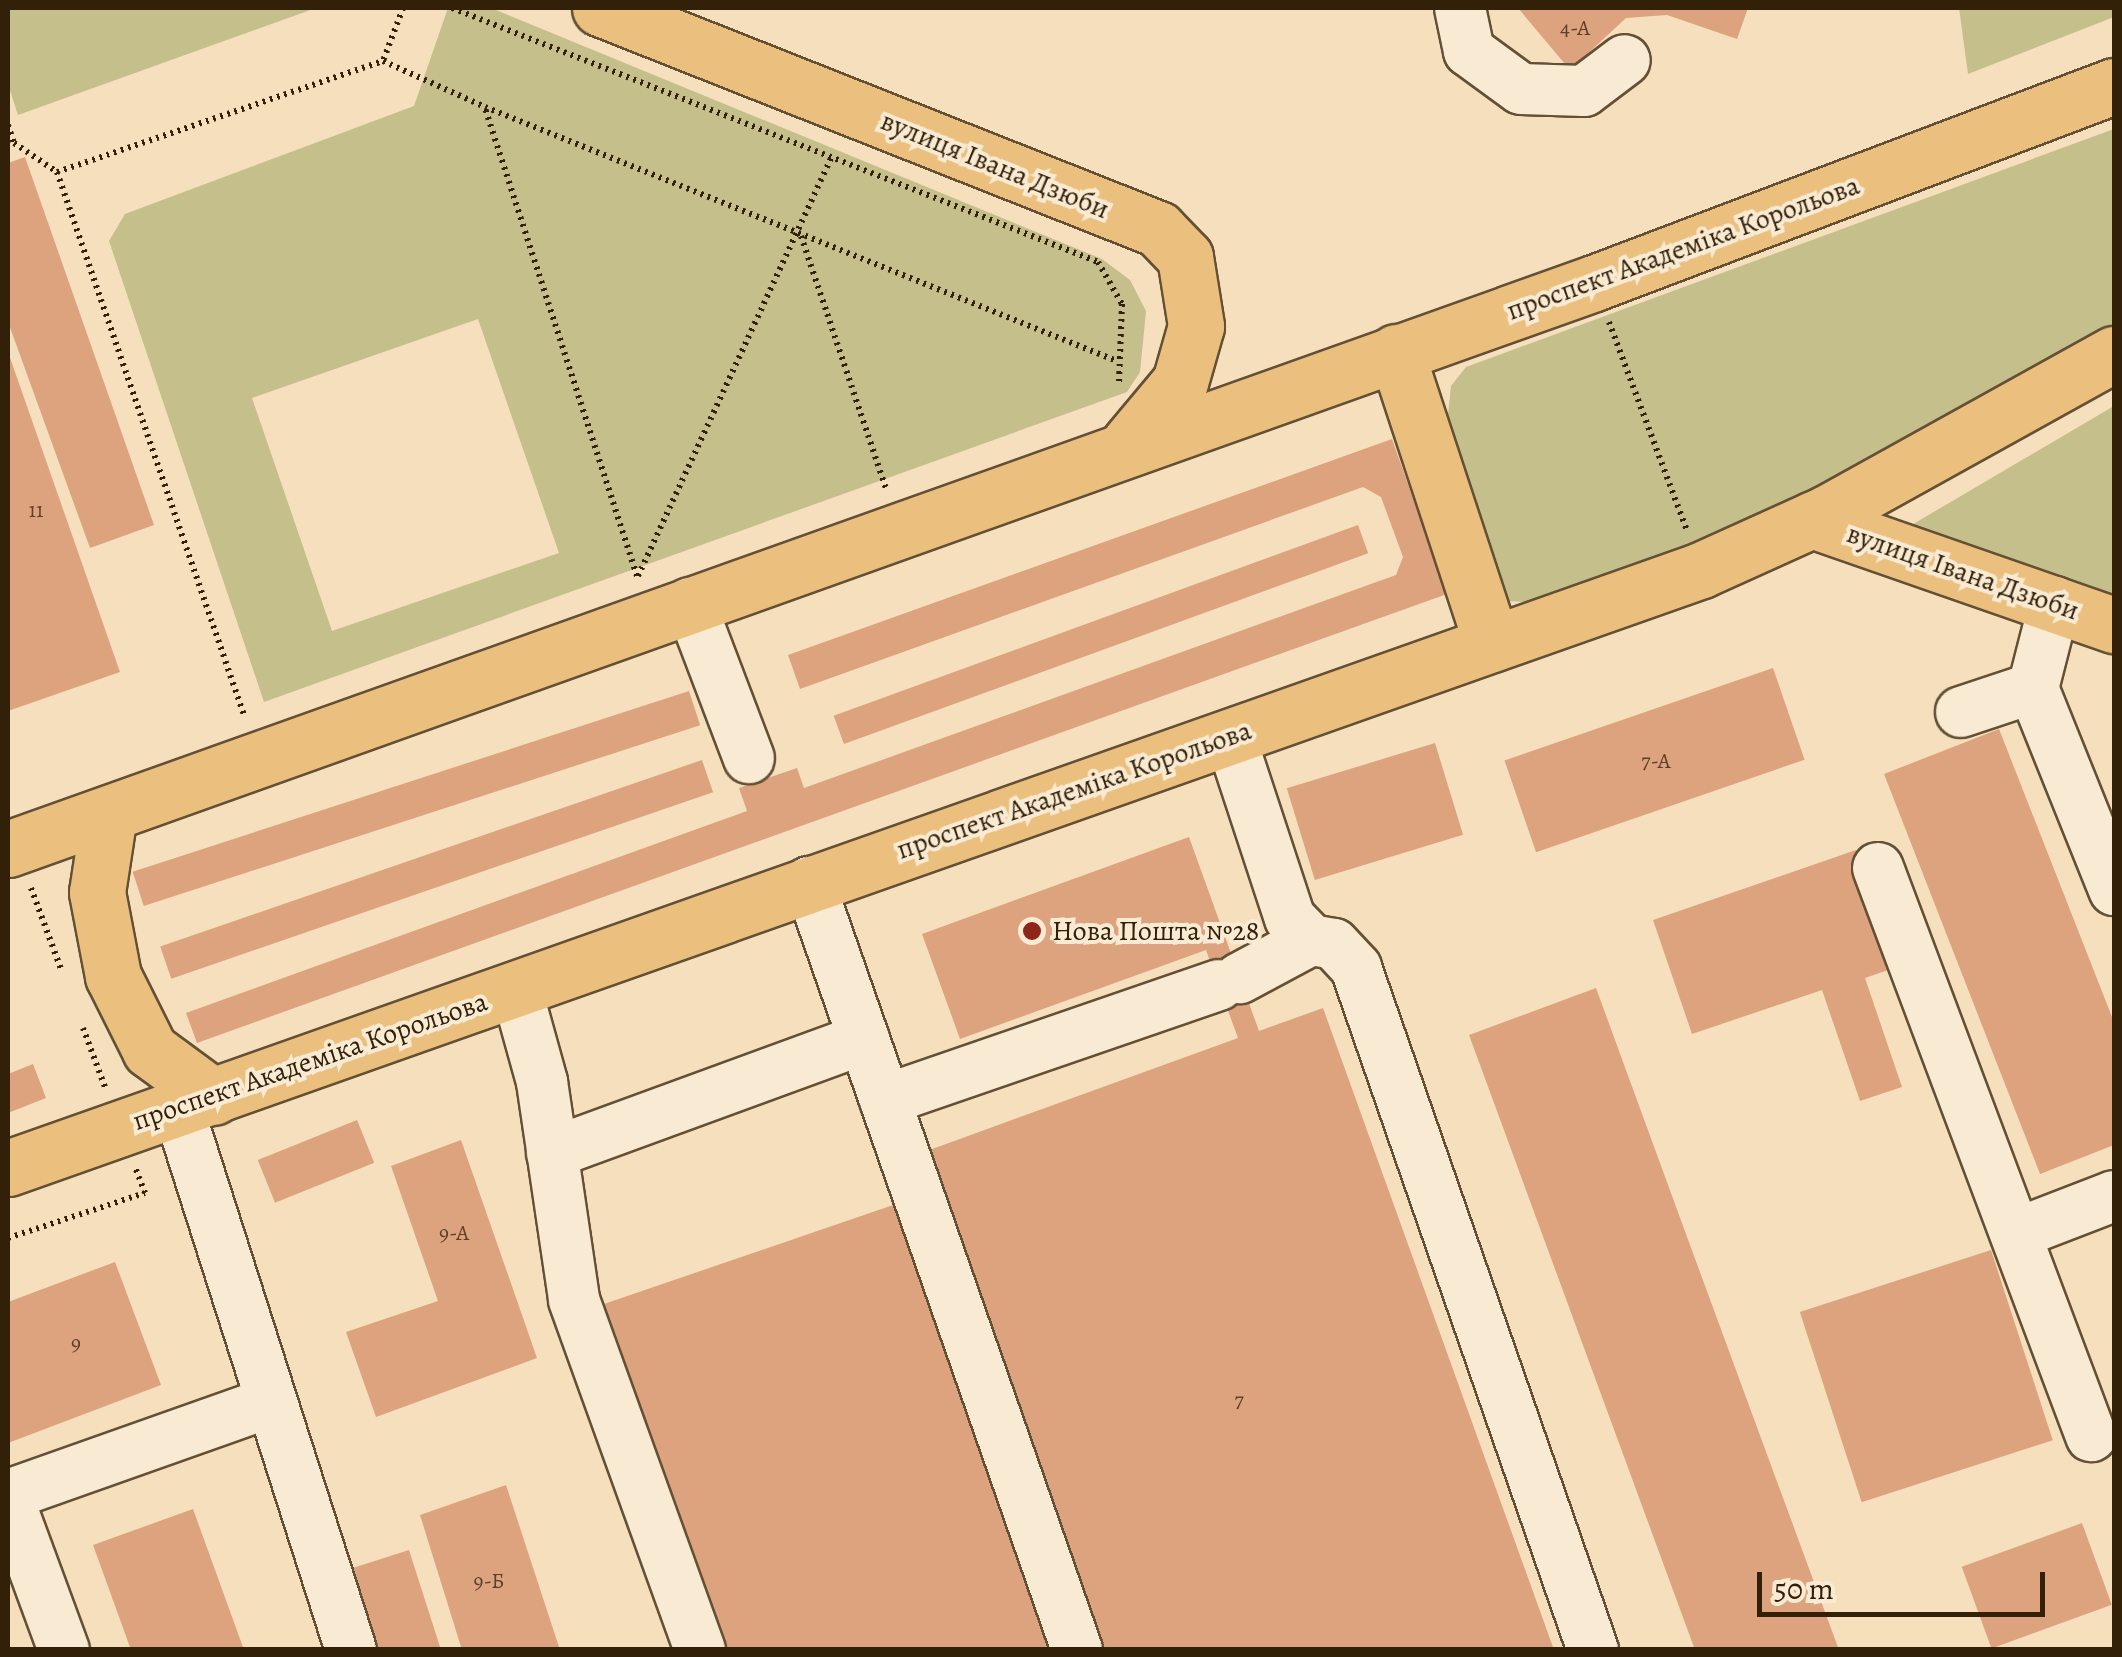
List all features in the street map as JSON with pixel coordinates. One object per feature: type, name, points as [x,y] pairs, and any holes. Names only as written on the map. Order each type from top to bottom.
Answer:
[{"type":"main road","name":"вулиця Івана Дзюби","points":[[600,8],[1158,229],[1184,257],[1196,326],[1180,382],[1127,445]]},
{"type":"main road","name":"проспект Академіка Корольова","points":[[11,847],[1396,352],[2114,86]]},
{"type":"main road","points":[[1396,352],[1492,644]]},
{"type":"main road","name":"проспект Академіка Корольова","points":[[8,1168],[808,882],[1492,644],[1812,520],[2114,354]]},
{"type":"main road","name":"вулиця Івана Дзюби","points":[[1812,520],[2114,624]]},
{"type":"main road","points":[[110,814],[97,892],[113,976],[150,1050],[196,1103]]},
{"type":"lane","points":[[1460,8],[1470,50],[1521,88],[1584,91],[1625,60]]},
{"type":"lane","points":[[2055,602],[2033,688],[2114,890]]},
{"type":"lane","points":[[690,603],[749,758]]},
{"type":"lane","points":[[1961,712],[2033,688]]},
{"type":"lane","points":[[1230,736],[1290,918],[1312,940],[1334,944],[1356,968],[1593,1650]]},
{"type":"lane","points":[[1878,868],[2091,1436]]},
{"type":"lane","points":[[808,882],[1077,1650]]},
{"type":"lane","points":[[885,1100],[1230,982],[1312,940]]},
{"type":"lane","points":[[516,988],[552,1153],[574,1300],[700,1650]]},
{"type":"lane","points":[[552,1153],[864,1039]]},
{"type":"lane","points":[[196,1103],[271,1402],[352,1650]]},
{"type":"lane","points":[[2018,1234],[2114,1196]]},
{"type":"lane","points":[[64,1650],[8,1497],[271,1402]]},
{"type":"path","points":[[383,62],[403,8]]},
{"type":"path","points":[[452,8],[1098,262],[1122,304],[1117,361],[1119,390]]},
{"type":"path","points":[[57,172],[383,62],[485,107],[1117,361]]},
{"type":"path","points":[[485,107],[637,578],[800,235],[832,156]]},
{"type":"path","points":[[8,125],[14,143],[57,172],[246,719]]},
{"type":"path","points":[[800,235],[886,488]]},
{"type":"path","points":[[11,847],[68,986]]},
{"type":"path","points":[[8,1238],[145,1193],[81,1022]]},
{"type":"shaded area","points":[[8,8],[316,8],[18,115],[8,84]]},
{"type":"shaded area","points":[[448,8],[491,8],[1102,259],[1130,280],[1146,311],[1140,372],[1127,392],[264,702],[109,241],[125,214],[414,106]],"holes":[[[478,319],[559,553],[332,631],[252,398]]]},
{"type":"shaded area","points":[[1959,8],[2114,8],[2114,17],[1968,74]]},
{"type":"shaded area","points":[[2114,129],[2114,337],[1696,555],[1526,602],[1507,601],[1497,589],[1448,415],[1451,386],[1466,367]]},
{"type":"shaded area","points":[[2114,406],[2114,609],[1903,530]]},
{"type":"building","points":[[1518,8],[1748,8],[1737,39],[1667,15],[1626,18],[1570,70]]},
{"type":"building","points":[[25,157],[154,525],[90,548],[8,322],[8,163]]},
{"type":"building","points":[[8,352],[120,672],[8,711]]},
{"type":"building","points":[[1392,439],[1447,594],[197,1043],[186,1013],[747,811],[739,788],[797,768],[804,788],[1396,575],[1403,557],[1381,497],[1363,487],[800,689],[788,655]]},
{"type":"building","points":[[1358,525],[1368,553],[844,744],[834,716]]},
{"type":"building","points":[[1773,668],[1805,760],[1536,852],[1504,760]]},
{"type":"building","points":[[689,691],[700,725],[144,906],[133,872]]},
{"type":"building","points":[[1999,729],[2114,1022],[2114,1145],[2040,1174],[1884,774]]},
{"type":"building","points":[[1435,743],[1463,835],[1315,880],[1287,788]]},
{"type":"building","points":[[702,760],[713,792],[171,979],[160,947]]},
{"type":"building","points":[[1189,837],[1259,1031],[1323,1008],[1554,1650],[1103,1650],[924,1152],[1238,1038],[1206,950],[960,1039],[922,934]]},
{"type":"building","points":[[1856,850],[1897,967],[1865,978],[1902,1087],[1860,1101],[1822,990],[1692,1034],[1653,920]]},
{"type":"building","points":[[1596,988],[1839,1650],[1695,1650],[1469,1035]]},
{"type":"building","points":[[33,1064],[46,1098],[8,1113],[8,1074]]},
{"type":"building","points":[[357,1120],[374,1163],[275,1203],[258,1160]]},
{"type":"building","points":[[461,1140],[537,1358],[376,1417],[346,1332],[438,1301],[391,1166]]},
{"type":"building","points":[[896,1204],[1053,1650],[728,1650],[604,1304]]},
{"type":"building","points":[[1991,1250],[2053,1440],[1862,1502],[1800,1312]]},
{"type":"building","points":[[115,1262],[161,1385],[8,1443],[8,1302]]},
{"type":"building","points":[[506,1485],[560,1650],[462,1650],[420,1515]]},
{"type":"building","points":[[193,1509],[244,1650],[131,1650],[93,1545]]},
{"type":"building","points":[[2082,1523],[2112,1605],[1991,1649],[1962,1567]]},
{"type":"building","points":[[409,1550],[441,1650],[362,1650],[337,1573]]},
{"type":"place","name":"Нова Пошта №28","points":[[1032,931]]}]
